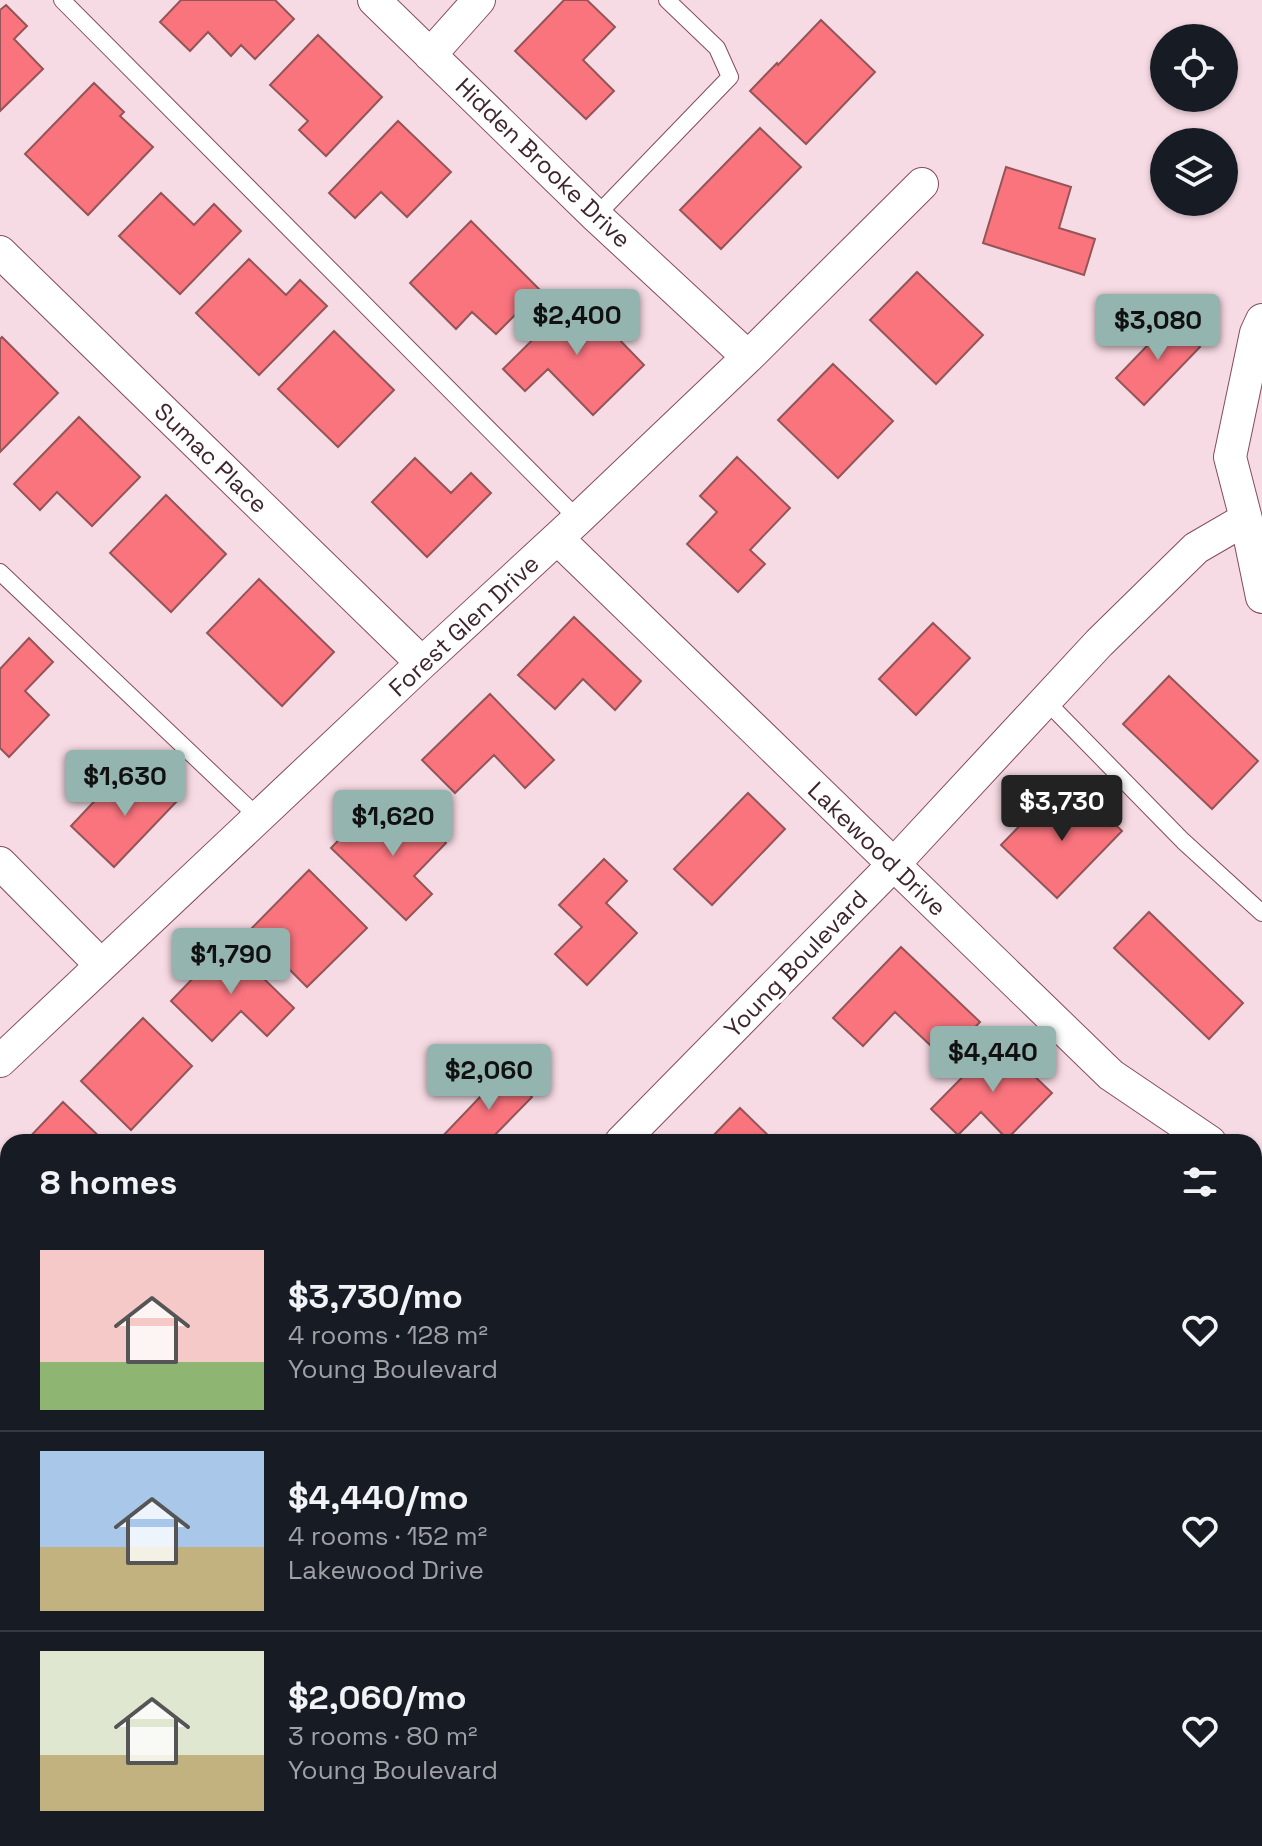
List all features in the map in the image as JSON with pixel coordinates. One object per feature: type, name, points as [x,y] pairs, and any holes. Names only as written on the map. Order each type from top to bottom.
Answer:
[{"type":"street","name":"Hidden Brooke Drive","points":[[374,0],[596,216],[748,357]]},
{"type":"street","points":[[430,55],[479,0]]},
{"type":"street","name":"Forest Glen Drive","points":[[0,1061],[568,529],[748,357],[922,184]]},
{"type":"street","name":"Sumac Place","points":[[0,252],[422,663]]},
{"type":"street","points":[[1262,320],[1256,333],[1230,457],[1262,597]]},
{"type":"street","name":"Young Boulevard","points":[[629,1134],[893,865],[1099,643],[1196,548],[1246,519]]},
{"type":"street","name":"Lakewood Drive","points":[[568,529],[893,865],[1111,1075],[1198,1134]]},
{"type":"street","points":[[0,863],[101,965]]},
{"type":"lane","points":[[62,0],[568,529]]},
{"type":"lane","points":[[596,216],[730,77],[717,48],[667,0]]},
{"type":"lane","points":[[0,572],[258,817]]},
{"type":"lane","points":[[1046,701],[1183,841],[1262,913]]},
{"type":"building","points":[[181,0],[275,0],[294,19],[255,59],[241,45],[231,56],[208,32],[190,51],[160,22]]},
{"type":"building","points":[[564,0],[587,0],[615,27],[583,60],[614,91],[586,119],[515,51]]},
{"type":"building","points":[[6,5],[27,26],[14,39],[43,69],[0,111],[0,10]]},
{"type":"building","points":[[821,20],[875,72],[806,144],[750,91]]},
{"type":"building","points":[[318,35],[382,97],[326,156],[299,130],[308,121],[270,85]]},
{"type":"building","points":[[94,83],[124,112],[120,116],[153,147],[88,215],[25,154]]},
{"type":"building","points":[[398,121],[451,172],[407,217],[381,192],[355,218],[329,193]]},
{"type":"building","points":[[760,128],[801,167],[721,249],[680,210]]},
{"type":"building","points":[[1006,167],[1071,187],[1059,228],[1095,239],[1084,275],[983,243]]},
{"type":"building","points":[[161,193],[194,225],[214,204],[241,231],[180,294],[119,236]]},
{"type":"building","points":[[471,221],[540,290],[496,334],[472,312],[456,329],[410,283]]},
{"type":"building","points":[[249,259],[286,295],[300,280],[327,306],[259,375],[196,313]]},
{"type":"building","points":[[917,272],[983,335],[936,384],[870,320]]},
{"type":"building","points":[[577,296],[644,365],[593,415],[548,369],[525,391],[503,369]]},
{"type":"building","points":[[1172,320],[1200,347],[1144,405],[1116,378]]},
{"type":"building","points":[[334,331],[394,390],[338,447],[278,389]]},
{"type":"building","points":[[2,337],[58,393],[0,452],[0,339]]},
{"type":"building","points":[[833,364],[893,421],[838,478],[778,420]]},
{"type":"building","points":[[79,417],[140,477],[92,526],[57,492],[40,510],[14,484]]},
{"type":"building","points":[[737,457],[790,508],[750,550],[765,564],[738,592],[687,544],[717,512],[700,496]]},
{"type":"building","points":[[415,458],[451,493],[471,473],[491,493],[427,557],[372,502]]},
{"type":"building","points":[[166,495],[226,554],[171,612],[110,553]]},
{"type":"building","points":[[259,579],[334,652],[282,706],[207,633]]},
{"type":"building","points":[[574,617],[641,681],[615,710],[583,679],[555,709],[518,675]]},
{"type":"building","points":[[933,623],[970,658],[916,715],[879,679]]},
{"type":"building","points":[[29,638],[53,662],[25,691],[49,715],[9,757],[0,748],[0,669]]},
{"type":"building","points":[[1169,676],[1258,761],[1212,809],[1123,724]]},
{"type":"building","points":[[490,694],[554,760],[525,788],[494,755],[455,793],[422,760]]},
{"type":"building","points":[[150,771],[179,799],[114,867],[71,826],[105,790],[119,804]]},
{"type":"building","points":[[748,793],[785,829],[712,905],[674,869]]},
{"type":"building","points":[[1083,794],[1122,831],[1057,898],[1001,845],[1039,806],[1056,822]]},
{"type":"building","points":[[407,804],[446,843],[414,876],[432,894],[406,920],[331,848],[358,820],[375,837]]},
{"type":"building","points":[[604,859],[627,881],[606,903],[637,933],[587,985],[555,954],[582,927],[559,905]]},
{"type":"building","points":[[309,870],[367,928],[307,987],[250,930]]},
{"type":"building","points":[[1149,912],[1243,1003],[1209,1039],[1114,948]]},
{"type":"building","points":[[227,943],[294,1008],[267,1036],[241,1011],[212,1041],[171,1001]]},
{"type":"building","points":[[901,947],[980,1022],[945,1059],[895,1012],[863,1046],[833,1018]]},
{"type":"building","points":[[143,1018],[192,1066],[131,1130],[81,1081]]},
{"type":"building","points":[[998,1041],[1052,1093],[1012,1134],[1002,1134],[981,1112],[957,1134],[931,1109]]},
{"type":"building","points":[[505,1071],[532,1097],[496,1134],[445,1134]]},
{"type":"building","points":[[63,1102],[97,1134],[33,1134]]},
{"type":"building","points":[[740,1108],[767,1134],[715,1134]]}]
